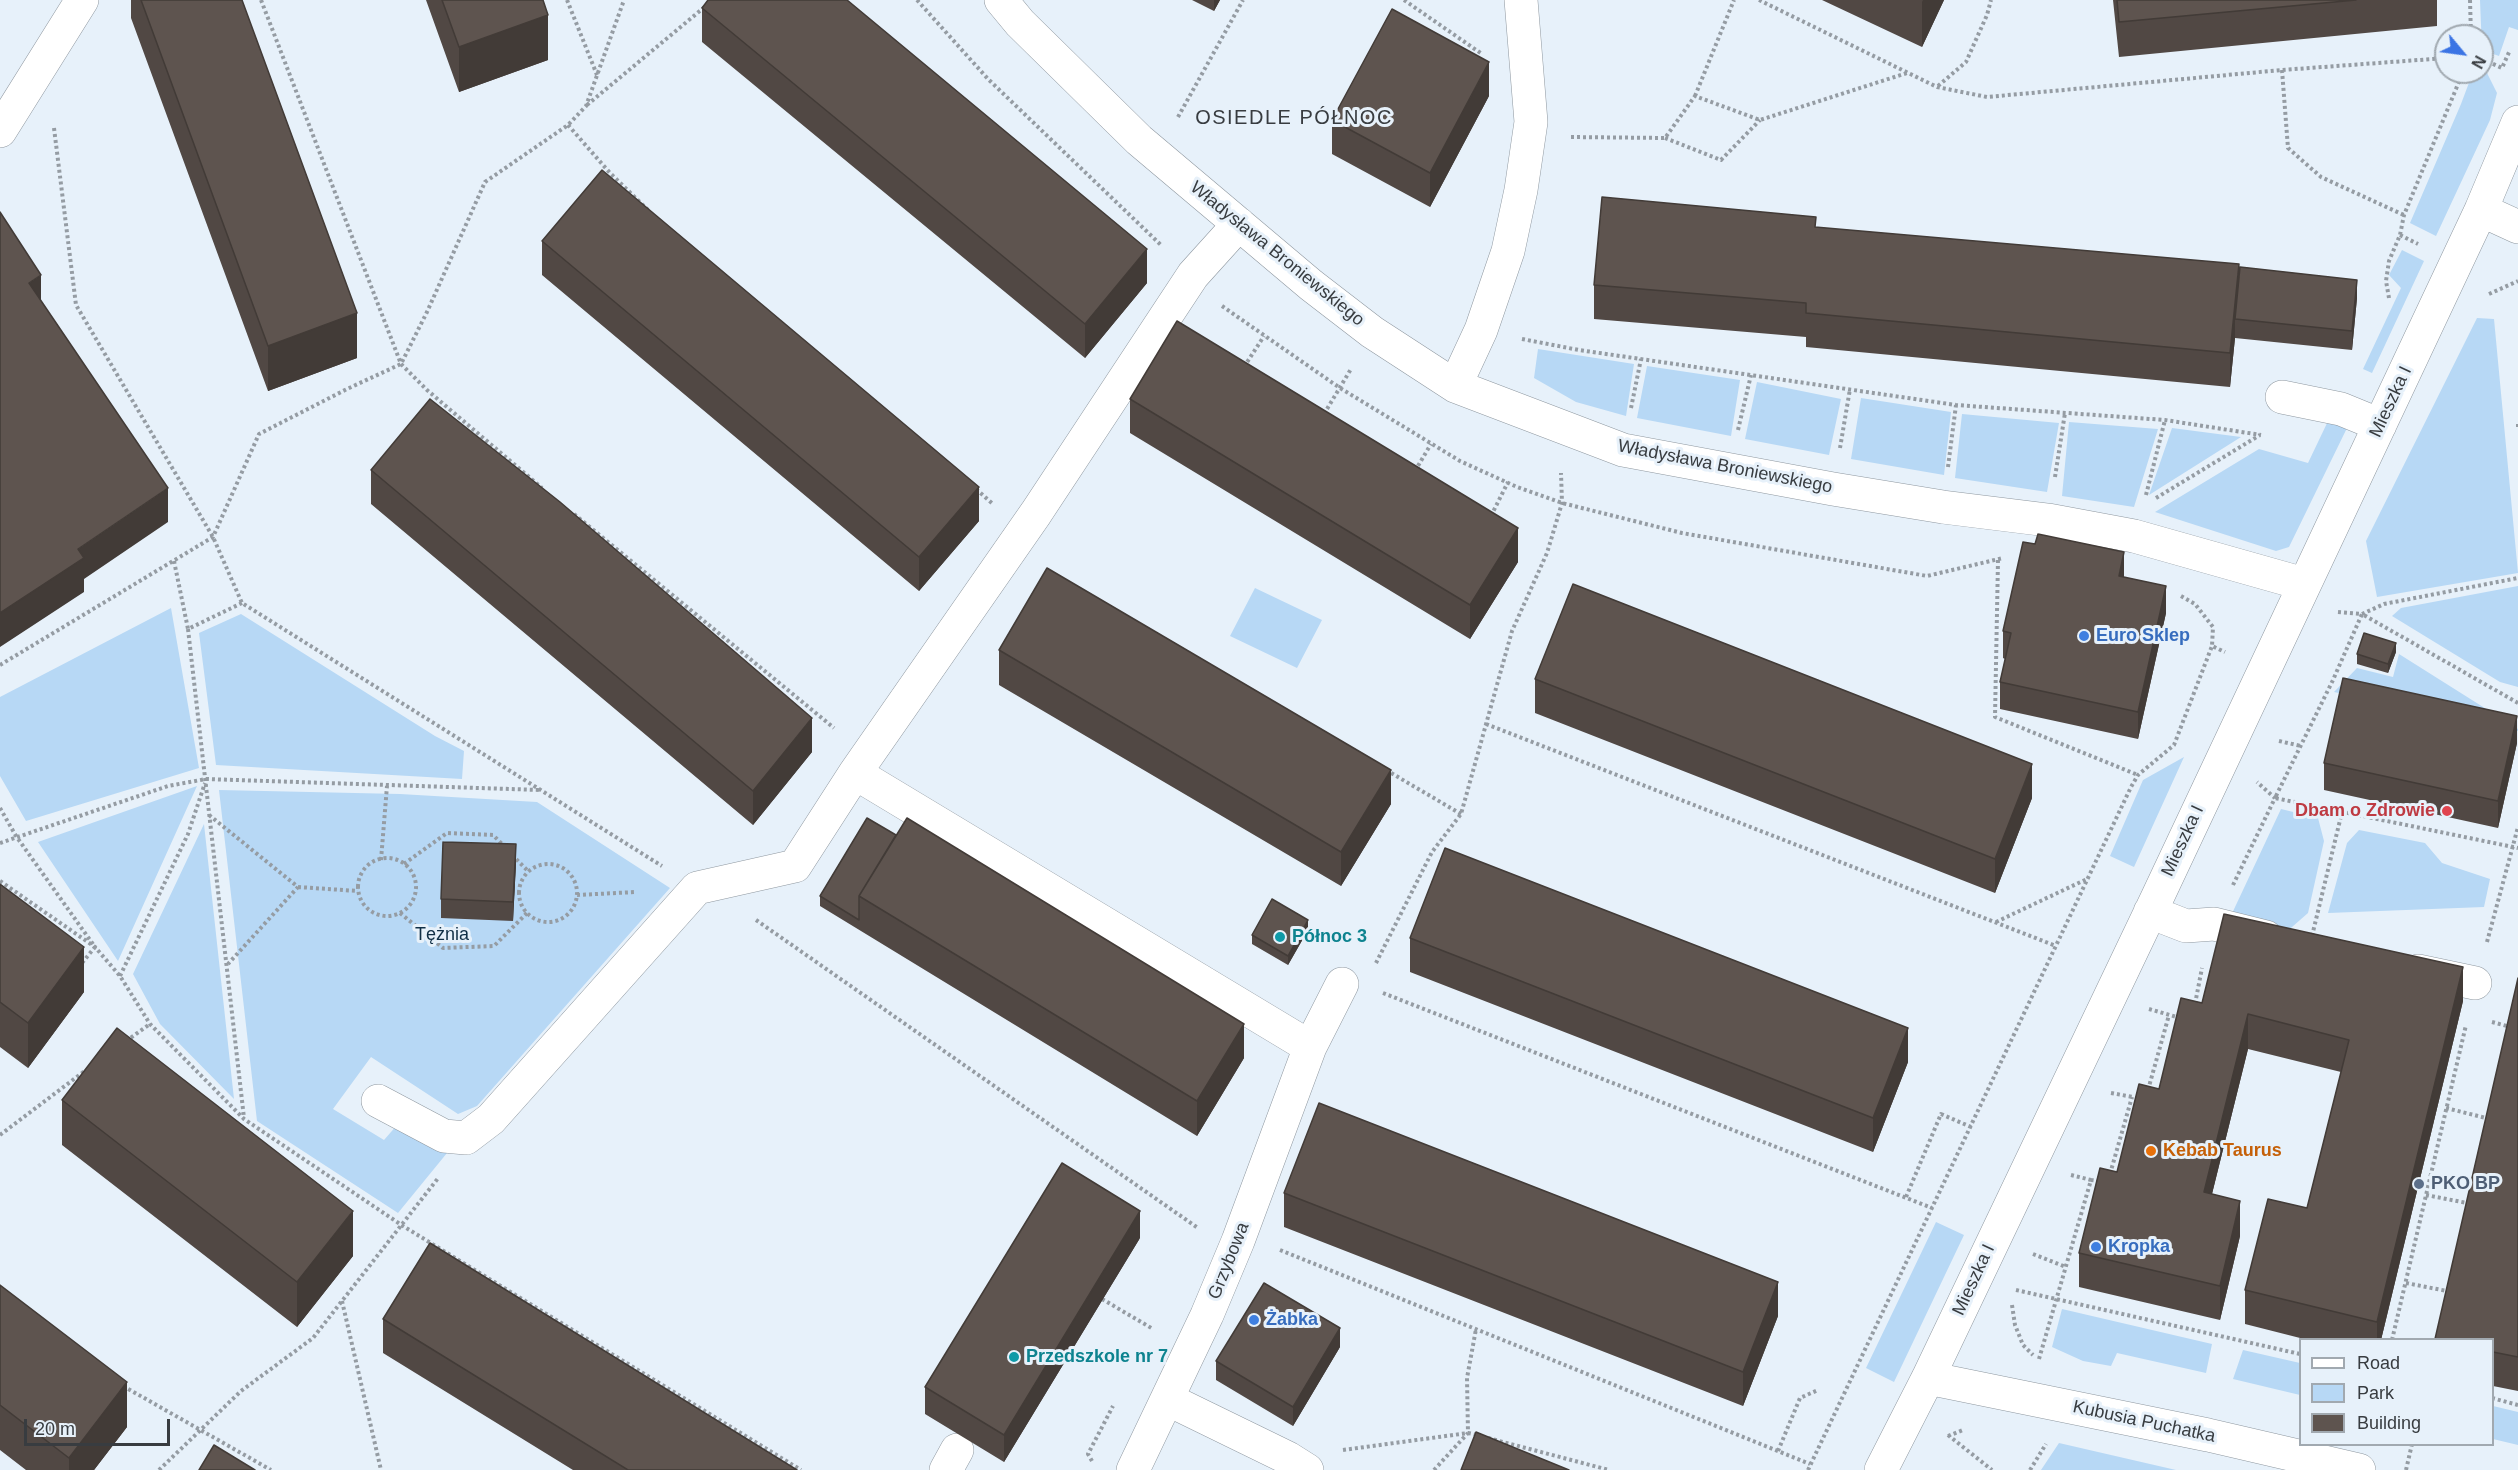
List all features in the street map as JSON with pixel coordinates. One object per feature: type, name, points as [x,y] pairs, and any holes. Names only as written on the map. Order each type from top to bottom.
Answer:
[{"type":"street","points":[[0,131],[82,0]]},
{"type":"street","name":"Władysława Broniewskiego","points":[[1001,0],[1020,23],[1139,140],[1311,285],[1372,332],[1455,386],[1623,450],[1833,489],[1943,507],[2048,520],[2134,536],[2304,584]]},
{"type":"street","points":[[1455,386],[1481,330],[1508,251],[1521,190],[1531,122],[1521,0]]},
{"type":"street","name":"Mieszka I","points":[[1881,1470],[1928,1378],[2150,912],[2481,210],[2518,122]]},
{"type":"street","points":[[2481,210],[2518,227]]},
{"type":"street","points":[[378,1101],[444,1136],[466,1138],[491,1119],[697,888],[795,866],[861,764],[1036,513],[1193,275],[1239,224]]},
{"type":"street","points":[[2282,398],[2341,409],[2380,424]]},
{"type":"street","points":[[861,764],[1310,1047]]},
{"type":"street","points":[[2150,912],[2186,926],[2214,924],[2309,949]]},
{"type":"street","points":[[2387,964],[2475,983]]},
{"type":"street","name":"Grzybowa","points":[[1133,1470],[1207,1315],[1238,1241],[1310,1047],[1342,984]]},
{"type":"street","name":"Kubusia Puchatka","points":[[1928,1378],[2173,1428],[2359,1470]]},
{"type":"street","points":[[1167,1399],[1297,1464]]},
{"type":"path","points":[[261,0],[400,364],[494,448],[549,493]]},
{"type":"path","points":[[567,0],[597,76]]},
{"type":"path","points":[[586,106],[624,0]]},
{"type":"path","points":[[0,665],[213,537],[259,434],[400,364],[427,312],[459,235],[485,182],[568,125],[586,106],[713,0]]},
{"type":"path","points":[[1174,125],[1243,0]]},
{"type":"path","points":[[1404,0],[1413,2],[1489,59]]},
{"type":"path","points":[[1665,138],[1695,96],[1734,0]]},
{"type":"path","points":[[1759,0],[1937,87],[1987,97],[2434,58]]},
{"type":"path","points":[[1937,87],[1966,62],[1987,15],[1991,0]]},
{"type":"path","points":[[2470,0],[2470,24]]},
{"type":"path","points":[[2494,64],[2502,68],[2510,50]]},
{"type":"path","points":[[2282,70],[2288,148],[2321,177],[2404,215]]},
{"type":"path","points":[[1567,137],[1665,138],[1721,160],[1760,120],[1908,72]]},
{"type":"path","points":[[2386,306],[2390,296],[2386,281],[2389,261],[2400,235],[2404,215],[2458,84]]},
{"type":"path","points":[[1695,96],[1760,120]]},
{"type":"path","points":[[53,118],[76,305],[213,537],[242,603],[188,629]]},
{"type":"path","points":[[568,125],[610,173],[656,217]]},
{"type":"path","points":[[1242,371],[1264,336]]},
{"type":"path","points":[[1517,338],[1641,359],[1956,405],[2165,420],[2261,435]]},
{"type":"path","points":[[1623,450],[1641,359]]},
{"type":"path","points":[[1322,417],[1352,368]]},
{"type":"path","points":[[1730,470],[1750,375]]},
{"type":"path","points":[[1833,489],[1850,389]]},
{"type":"path","points":[[2152,500],[2261,435],[2282,398]]},
{"type":"path","points":[[1943,507],[1956,405]]},
{"type":"path","points":[[2048,520],[2065,413]]},
{"type":"path","points":[[2143,506],[2165,420]]},
{"type":"path","points":[[1414,473],[1432,444]]},
{"type":"path","points":[[488,455],[494,448]]},
{"type":"path","points":[[1460,461],[1562,503],[1682,533],[1926,576],[1998,560],[2009,555]]},
{"type":"path","points":[[1547,553],[1562,503],[1560,462]]},
{"type":"path","points":[[1489,520],[1508,482]]},
{"type":"path","points":[[969,484],[996,506]]},
{"type":"path","points":[[567,508],[792,694],[861,764]]},
{"type":"path","points":[[571,522],[576,516]]},
{"type":"path","points":[[1998,560],[1995,717],[2138,775]]},
{"type":"path","points":[[174,561],[188,629],[244,1119]]},
{"type":"path","points":[[2515,847],[2276,798],[2362,614],[2384,604],[2518,578]]},
{"type":"path","points":[[652,590],[658,583]]},
{"type":"path","points":[[1808,1470],[2138,775],[2174,745],[2212,646],[2213,627],[2195,604],[2175,593]]},
{"type":"path","points":[[2328,611],[2362,614],[2518,703]]},
{"type":"path","points":[[722,648],[728,641]]},
{"type":"path","points":[[2212,646],[2231,655]]},
{"type":"path","points":[[786,703],[792,694]]},
{"type":"path","points":[[1486,724],[2056,946]]},
{"type":"path","points":[[2268,738],[2301,746]]},
{"type":"path","points":[[1379,766],[1461,814]]},
{"type":"path","points":[[120,976],[188,834],[206,779]]},
{"type":"path","points":[[0,843],[168,786],[206,779],[541,790]]},
{"type":"path","points":[[381,860],[387,786]]},
{"type":"path","points":[[0,808],[16,836],[95,946],[120,976],[150,1024],[244,1119],[403,1226],[801,1470]]},
{"type":"path","points":[[2309,949],[2342,812]]},
{"type":"path","points":[[209,814],[298,887],[358,891]]},
{"type":"path","points":[[2392,1338],[2475,983],[2515,847],[2518,827]]},
{"type":"path","points":[[404,864],[447,833],[493,835],[529,872]]},
{"type":"path","points":[[381,860],[396,860],[404,864],[415,880],[416,890],[408,908],[391,916],[374,913],[366,907],[358,891],[362,873],[368,866],[381,860]]},
{"type":"path","points":[[547,864],[565,870],[572,877],[577,895],[569,913],[561,919],[543,922],[527,913],[519,897],[523,879],[529,872],[537,866],[547,864]]},
{"type":"path","points":[[1996,922],[2088,879]]},
{"type":"path","points":[[0,881],[95,946]]},
{"type":"path","points":[[0,892],[5,885]]},
{"type":"path","points":[[228,964],[298,887]]},
{"type":"path","points":[[400,913],[443,948],[495,946],[527,913]]},
{"type":"path","points":[[2193,1010],[2214,924]]},
{"type":"path","points":[[76,972],[95,946]]},
{"type":"path","points":[[1342,984],[1365,986],[1932,1208]]},
{"type":"path","points":[[2144,1008],[2191,1021]]},
{"type":"path","points":[[2145,1100],[2169,1015]]},
{"type":"path","points":[[2505,1037],[2510,1016]]},
{"type":"path","points":[[122,1044],[150,1024]]},
{"type":"path","points":[[0,1135],[94,1064]]},
{"type":"path","points":[[2105,1091],[2139,1099]]},
{"type":"path","points":[[2066,1173],[2108,1183],[2132,1097]]},
{"type":"path","points":[[2484,1129],[2489,1107]]},
{"type":"path","points":[[2446,1108],[2486,1118]]},
{"type":"path","points":[[1906,1197],[1941,1114],[1971,1127]]},
{"type":"path","points":[[2038,1361],[2091,1180]]},
{"type":"path","points":[[2464,1214],[2469,1192]]},
{"type":"path","points":[[159,1470],[242,1391],[313,1338],[403,1226],[425,1194]]},
{"type":"path","points":[[2426,1195],[2467,1203]]},
{"type":"path","points":[[1270,1246],[1810,1464]]},
{"type":"path","points":[[2028,1252],[2066,1267]]},
{"type":"path","points":[[2444,1301],[2449,1280]]},
{"type":"path","points":[[2406,1283],[2447,1291]]},
{"type":"path","points":[[2009,1289],[2299,1354]]},
{"type":"path","points":[[1102,1299],[1153,1329]]},
{"type":"path","points":[[342,1300],[381,1470]]},
{"type":"path","points":[[1147,1340],[1158,1321]]},
{"type":"path","points":[[1434,1470],[1468,1432],[1467,1378],[1476,1329]]},
{"type":"path","points":[[115,1382],[271,1470]]},
{"type":"path","points":[[1778,1451],[1800,1398],[1818,1390]]},
{"type":"path","points":[[2494,1398],[2518,1405]]},
{"type":"path","points":[[1097,1470],[1088,1454],[1115,1402]]},
{"type":"path","points":[[1297,1464],[1468,1432],[1609,1470]]},
{"type":"path","points":[[1948,1435],[1992,1470]]},
{"type":"path","points":[[2030,1470],[2048,1441]]},
{"type":"path","points":[[2406,1470],[2412,1446]]},
{"type":"green space","points":[[2480,0],[2518,0],[2518,30],[2509,27],[2499,56],[2494,54],[2494,24],[2481,24]]},
{"type":"green space","points":[[2468,84],[2492,84],[2497,93],[2490,120],[2436,236],[2410,223]]},
{"type":"green space","points":[[2402,250],[2424,261],[2372,373],[2363,369],[2401,288],[2389,275]]},
{"type":"green space","points":[[2477,318],[2494,319],[2518,573],[2377,597],[2366,541]]},
{"type":"green space","points":[[1538,349],[1634,364],[1626,416],[1576,402],[1534,378]]},
{"type":"green space","points":[[1647,366],[1740,380],[1731,436],[1637,418]]},
{"type":"green space","points":[[1757,382],[1841,399],[1829,455],[1745,439]]},
{"type":"green space","points":[[1861,398],[1951,412],[1944,475],[1851,459]]},
{"type":"green space","points":[[1962,414],[2059,423],[2047,492],[1955,478]]},
{"type":"green space","points":[[2329,419],[2347,428],[2289,547],[2276,551],[2155,512],[2259,449],[2308,463]]},
{"type":"green space","points":[[2069,422],[2158,429],[2134,507],[2062,496]]},
{"type":"green space","points":[[2172,428],[2241,437],[2149,495]]},
{"type":"green space","points":[[2518,586],[2518,687],[2500,682],[2392,616],[2401,608]]},
{"type":"green space","points":[[1255,588],[1322,620],[1297,668],[1230,636]]},
{"type":"green space","points":[[171,608],[199,768],[26,821],[0,776],[0,697]]},
{"type":"green space","points":[[241,614],[435,736],[464,751],[462,779],[216,765],[199,633]]},
{"type":"green space","points":[[2399,654],[2518,731],[2334,692],[2357,668],[2393,677]]},
{"type":"green space","points":[[2184,757],[2134,867],[2110,856],[2143,780]]},
{"type":"green space","points":[[197,786],[118,961],[38,842]]},
{"type":"green space","name":"Tężnia","points":[[219,790],[400,794],[537,802],[670,888],[477,1106],[458,1114],[371,1057],[333,1109],[384,1140],[398,1124],[447,1153],[398,1213],[257,1121]]},
{"type":"green space","points":[[2281,809],[2318,818],[2324,841],[2308,913],[2284,934],[2228,922]]},
{"type":"green space","points":[[204,824],[234,1099],[160,1024],[133,974]]},
{"type":"green space","points":[[2359,830],[2425,843],[2442,863],[2490,879],[2484,907],[2328,913],[2347,843]]},
{"type":"green space","points":[[1936,1222],[1964,1235],[1894,1382],[1866,1368]]},
{"type":"green space","points":[[2062,1309],[2212,1344],[2206,1373],[2117,1353],[2111,1366],[2083,1361],[2052,1347]]},
{"type":"green space","points":[[2243,1350],[2299,1363],[2299,1395],[2233,1379]]},
{"type":"green space","points":[[2494,1406],[2518,1412],[2518,1445],[2494,1439]]},
{"type":"green space","points":[[2059,1443],[2176,1470],[2041,1470]]},
{"type":"building","points":[[141,0],[242,0],[357,313],[268,346]]},
{"type":"building","points":[[442,0],[543,0],[548,15],[459,47]]},
{"type":"building","points":[[708,0],[847,0],[1147,249],[1085,324],[702,8]]},
{"type":"building","points":[[2117,0],[2356,0],[2119,22]]},
{"type":"building","points":[[1392,9],[1489,62],[1430,173],[1332,120]]},
{"type":"building","points":[[602,170],[979,487],[919,557],[542,241]]},
{"type":"building","points":[[1602,197],[1816,217],[1815,227],[2239,264],[2230,353],[1806,313],[1806,303],[1594,285]]},
{"type":"building","points":[[0,212],[41,275],[29,283],[168,488],[78,549],[84,558],[0,613]]},
{"type":"building","points":[[2240,267],[2357,280],[2352,331],[2235,319]]},
{"type":"building","points":[[1177,321],[1518,528],[1470,605],[1130,399]]},
{"type":"building","points":[[430,399],[560,502],[812,718],[753,791],[371,470]]},
{"type":"building","name":"Euro Sklep","points":[[2038,534],[2124,552],[2119,576],[2166,586],[2138,712],[2000,682],[2011,633],[2003,631],[2023,542],[2035,544]]},
{"type":"building","points":[[1047,568],[1391,770],[1341,852],[999,650]]},
{"type":"building","points":[[1573,584],[2032,764],[1995,859],[1535,679]]},
{"type":"building","points":[[2364,633],[2396,643],[2388,664],[2357,654]]},
{"type":"building","points":[[2343,678],[2517,716],[2498,801],[2324,763]]},
{"type":"building","points":[[867,818],[896,835],[859,896],[859,920],[820,896]]},
{"type":"building","points":[[907,818],[1244,1024],[1197,1101],[859,896]]},
{"type":"building","points":[[443,842],[516,844],[513,902],[441,899]]},
{"type":"building","points":[[1445,848],[1908,1028],[1873,1118],[1410,938]]},
{"type":"building","points":[[0,884],[84,947],[28,1023],[0,1002]]},
{"type":"building","name":"Północ 3","points":[[1272,899],[1308,920],[1288,956],[1252,935]]},
{"type":"building","points":[[2224,914],[2463,967],[2377,1322],[2245,1290],[2268,1199],[2307,1208],[2349,1040],[2248,1014],[2204,1192],[2240,1201],[2220,1286],[2079,1253],[2100,1168],[2117,1172],[2139,1084],[2159,1089],[2181,998],[2202,1003]]},
{"type":"building","points":[[2518,978],[2518,1357],[2494,1352],[2494,1338],[2435,1338]]},
{"type":"building","points":[[117,1028],[353,1211],[297,1282],[62,1100]]},
{"type":"building","points":[[1319,1103],[1778,1282],[1743,1372],[1284,1193]]},
{"type":"building","name":"Przedszkole nr 7","points":[[1062,1163],[1140,1211],[1004,1435],[925,1387]]},
{"type":"building","points":[[430,1243],[797,1470],[628,1470],[383,1319]]},
{"type":"building","points":[[1264,1283],[1340,1328],[1293,1407],[1216,1361]]},
{"type":"building","points":[[0,1285],[127,1382],[69,1458],[0,1405]]},
{"type":"building","points":[[1476,1432],[1569,1470],[1461,1470]]},
{"type":"building","points":[[214,1445],[255,1470],[199,1470]]},
{"type":"place","name":"Euro Sklep","points":[[2084,636]]},
{"type":"place","name":"Dbam o Zdrowie","points":[[2447,811]]},
{"type":"place","name":"Północ 3","points":[[1280,937]]},
{"type":"place","name":"Kebab Taurus","points":[[2151,1151]]},
{"type":"place","name":"PKO BP","points":[[2419,1184]]},
{"type":"place","name":"Kropka","points":[[2096,1247]]},
{"type":"place","name":"Żabka","points":[[1254,1320]]},
{"type":"place","name":"Przedszkole nr 7","points":[[1014,1357]]},
{"type":"district","name":"OSIEDLE PÓŁNOC","points":[[1294,118]]}]
